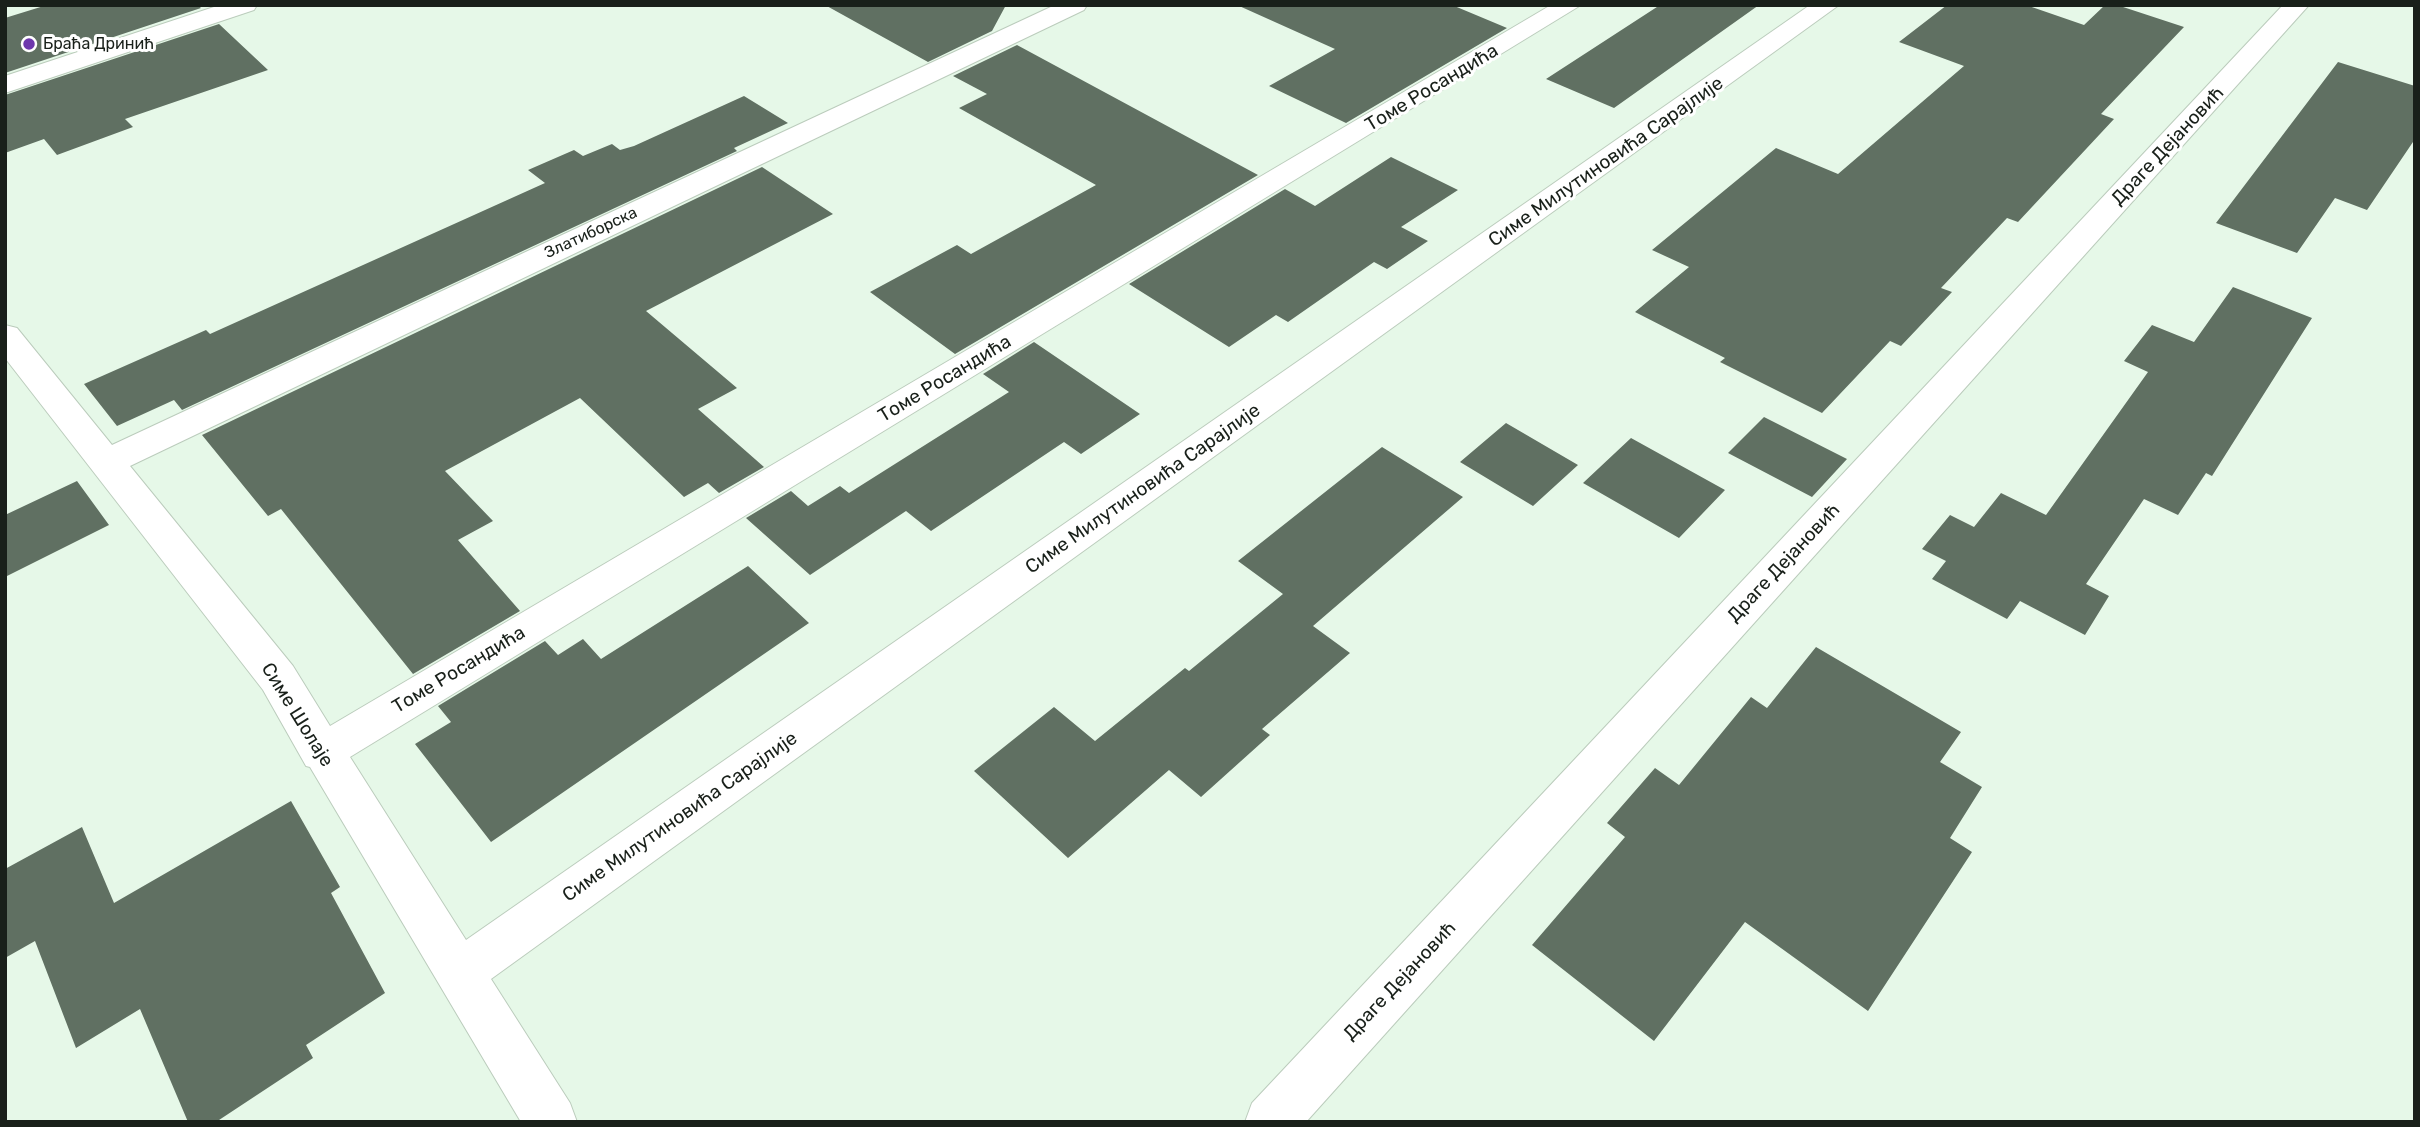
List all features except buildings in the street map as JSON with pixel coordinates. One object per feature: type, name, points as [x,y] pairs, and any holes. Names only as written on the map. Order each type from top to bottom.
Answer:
[{"type":"street","name":"Златиборска","points":[[107,461],[1074,5]]},
{"type":"street","name":"Томе Росандића","points":[[321,752],[1569,5]]},
{"type":"street","name":"Симе Милутиновића Сарајлије","points":[[459,973],[1828,5]]},
{"type":"street","name":"Драге Дејановић","points":[[1271,1122],[2297,5]]},
{"type":"street","points":[[5,85],[240,6]]},
{"type":"street","name":"Симе Шолаје","points":[[8,345],[107,461],[278,678],[321,752],[551,1122]]},
{"type":"place","name":"Браћа Дринић","points":[[29,44]]}]
